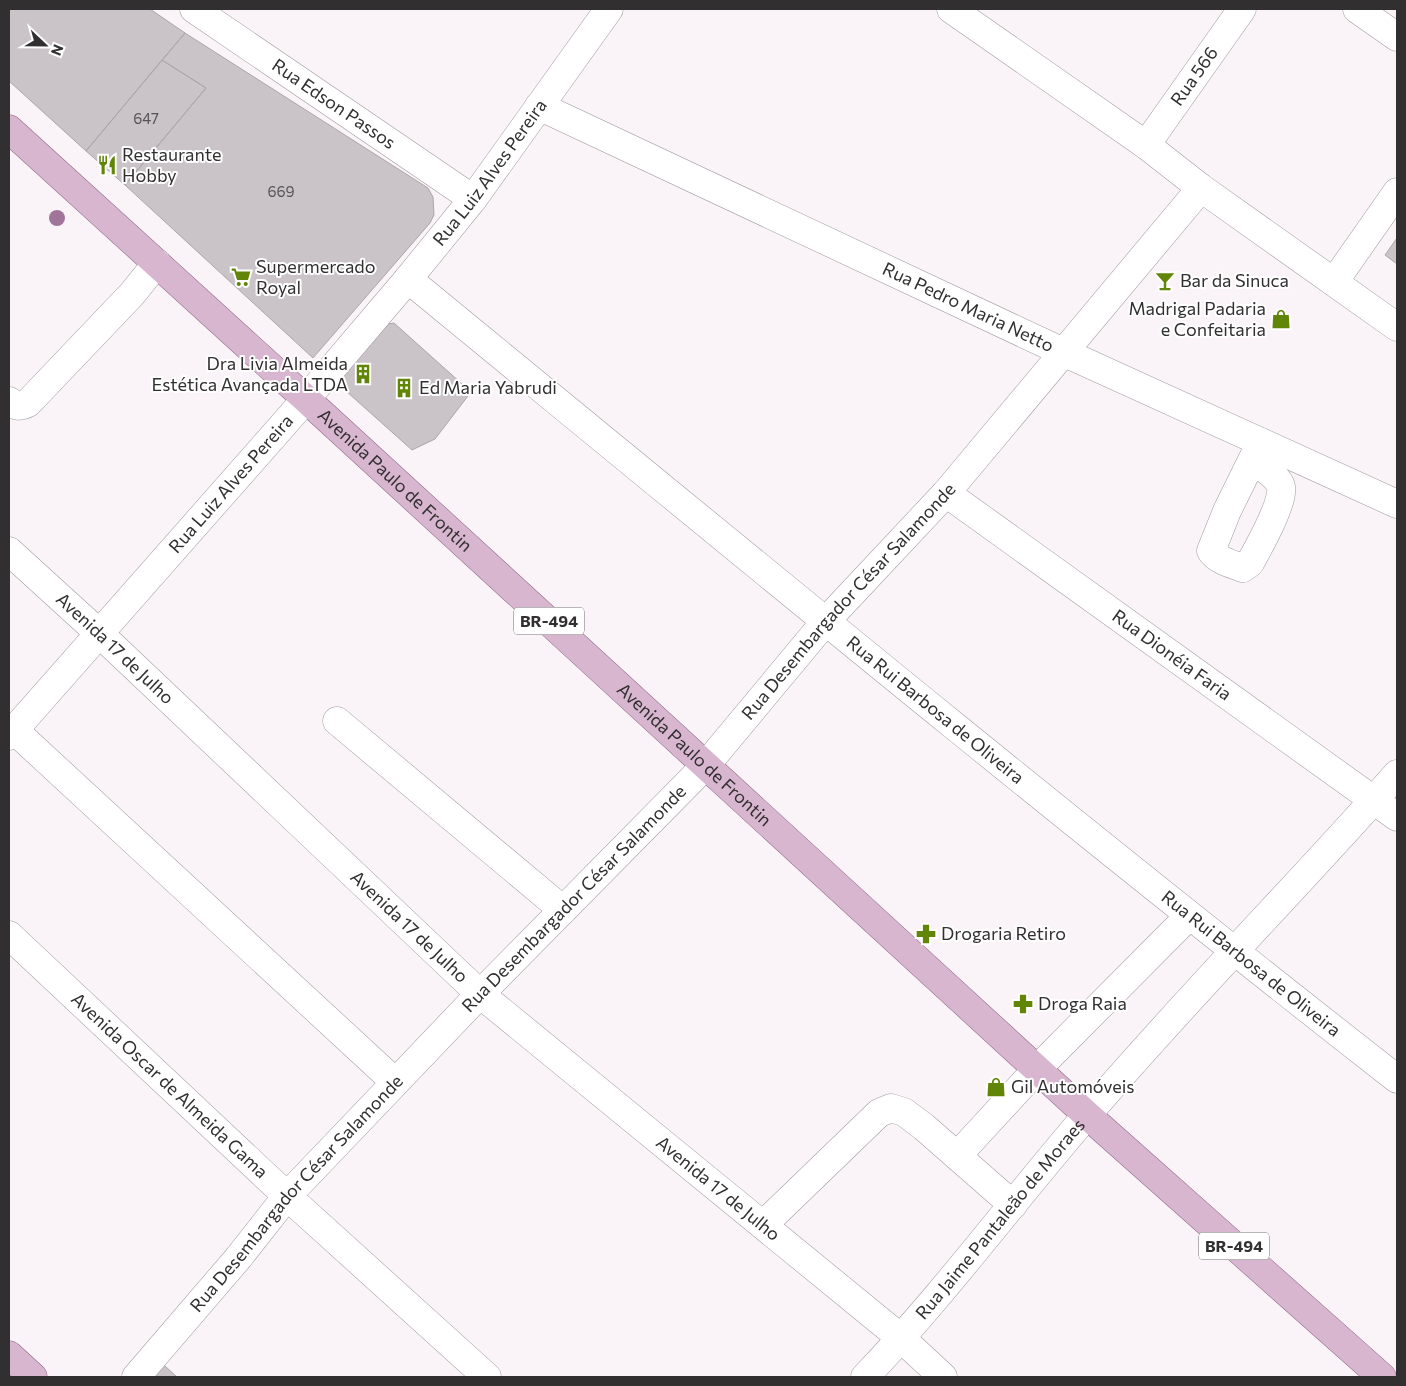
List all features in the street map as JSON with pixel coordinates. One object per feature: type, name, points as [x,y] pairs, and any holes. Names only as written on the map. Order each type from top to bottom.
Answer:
[{"type":"main road","name":"Avenida Paulo de Frontin","points":[[9,129],[1087,1115],[1382,1377]]},
{"type":"main road","points":[[9,1355],[33,1377]]},
{"type":"street","name":"Rua Edson Passos","points":[[194,9],[473,199]]},
{"type":"street","name":"Rua Luiz Alves Pereira","points":[[11,733],[306,399],[408,279],[473,199],[610,9]]},
{"type":"street","points":[[951,9],[1146,145],[1200,188],[1397,327]]},
{"type":"street","name":"Rua 566","points":[[1146,145],[1242,9]]},
{"type":"street","points":[[1357,9],[1397,38]]},
{"type":"street","name":"Rua Pedro Maria Netto","points":[[539,106],[1063,352],[1257,451],[1397,504]]},
{"type":"street","name":"Rua Desembargador César Salamonde","points":[[136,1377],[239,1257],[287,1196],[480,994],[706,765],[825,622],[946,493],[1200,188]]},
{"type":"street","points":[[1334,282],[1397,192]]},
{"type":"street","points":[[9,401],[14,405],[21,406],[28,403],[132,294],[157,263]]},
{"type":"street","name":"Rua Rui Barbosa de Oliveira","points":[[408,279],[825,622],[1189,916],[1397,1079]]},
{"type":"street","name":"Rua Dionéia Faria","points":[[946,493],[1397,817]]},
{"type":"street","name":"Avenida 17 de Julho","points":[[9,551],[100,634],[480,994],[902,1339],[943,1377]]},
{"type":"street","points":[[337,721],[563,910]]},
{"type":"street","points":[[11,733],[396,1082]]},
{"type":"street","name":"Rua Jaime Pantaleão de Moraes","points":[[865,1377],[902,1339],[1087,1115],[1234,951],[1397,774]]},
{"type":"street","points":[[957,1156],[1037,1068],[1189,916]]},
{"type":"street","name":"Avenida Oscar de Almeida Gama","points":[[9,935],[287,1196],[487,1377]]},
{"type":"street","points":[[763,1225],[878,1113],[891,1108],[904,1112],[1012,1204]]},
{"type":"building","points":[[9,9],[150,9],[185,33],[86,151],[9,81]]},
{"type":"building","points":[[185,33],[428,188],[433,197],[434,215],[430,223],[313,358],[125,185],[206,88],[162,60]]},
{"type":"building","points":[[162,60],[206,88],[125,185],[86,151]]},
{"type":"building","points":[[1397,238],[1397,264],[1385,255]]},
{"type":"building","name":"Ed Maria Yabrudi","points":[[394,323],[471,392],[435,439],[412,450],[337,383],[373,326]]},
{"type":"building","name":"Dra Livia Almeida Estética Avançada LTDA","points":[[359,362],[368,378],[365,380],[356,367]]},
{"type":"building","points":[[155,1357],[177,1377],[137,1377]]},
{"type":"place","name":"Restaurante Hobby","points":[[107,165]]},
{"type":"place","name":"Supermercado Royal","points":[[241,277]]},
{"type":"place","name":"Bar da Sinuca","points":[[1165,281]]},
{"type":"place","name":"Madrigal Padaria e Confeitaria","points":[[1281,319]]},
{"type":"place","name":"Dra Livia Almeida Estética Avançada LTDA","points":[[363,374]]},
{"type":"place","name":"Ed Maria Yabrudi","points":[[404,388]]},
{"type":"place","name":"Drogaria Retiro","points":[[926,934]]},
{"type":"place","name":"Droga Raia","points":[[1023,1004]]},
{"type":"place","name":"Gil Automóveis","points":[[996,1087]]}]
